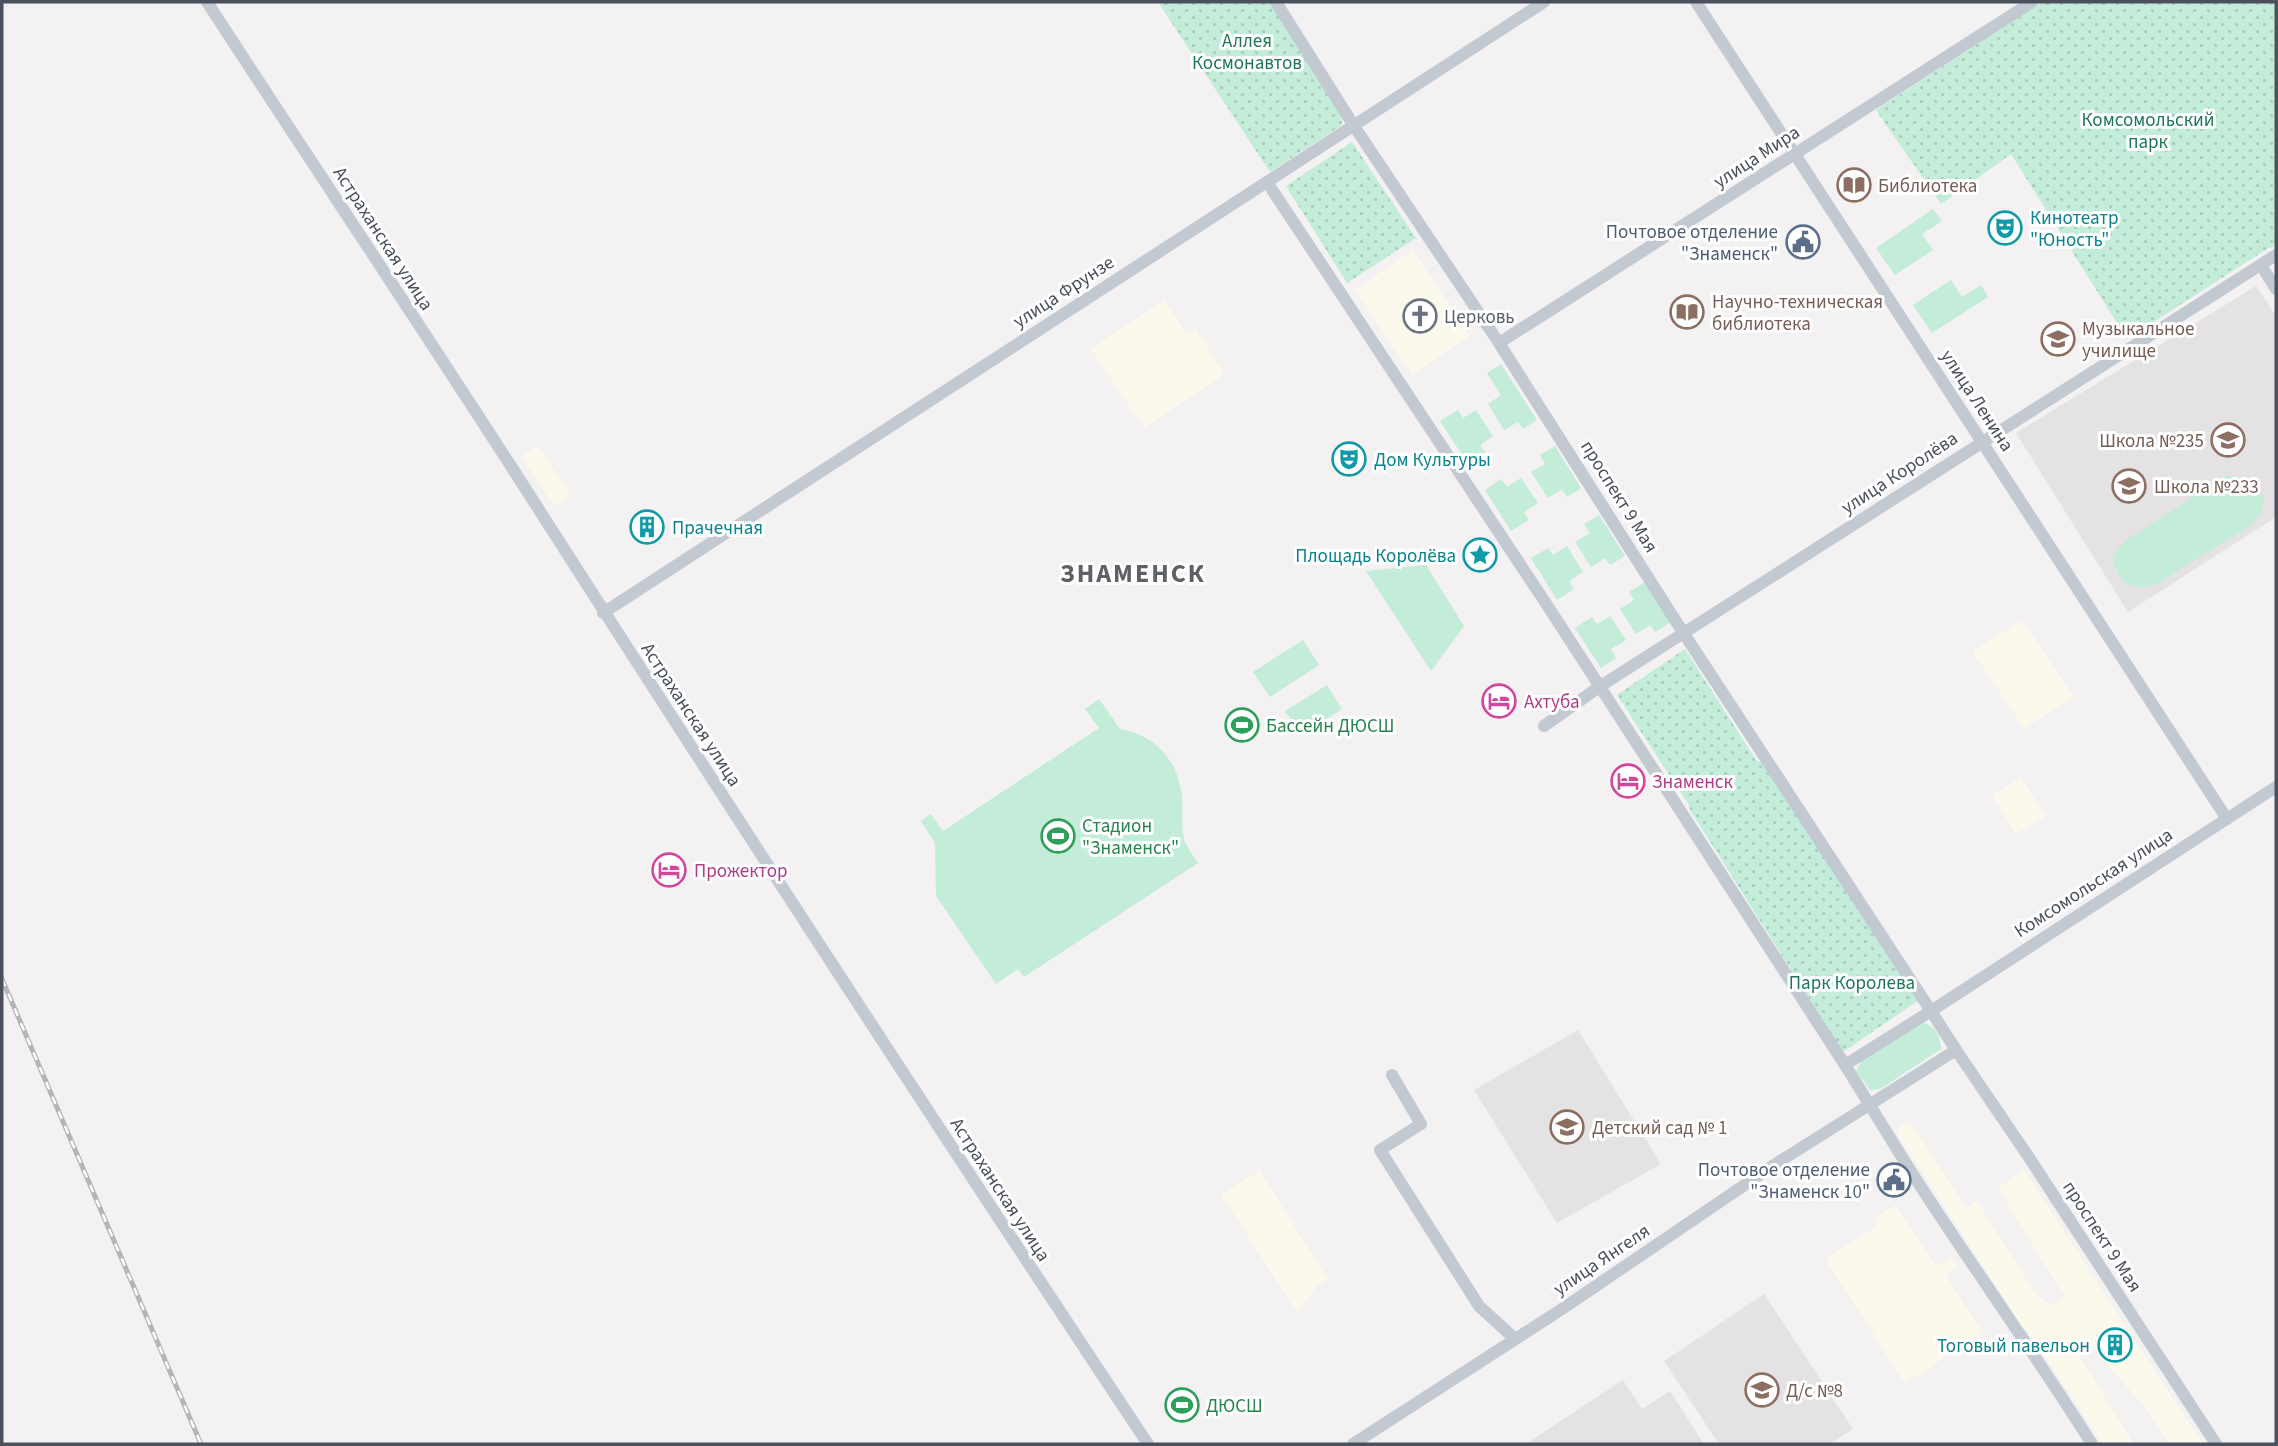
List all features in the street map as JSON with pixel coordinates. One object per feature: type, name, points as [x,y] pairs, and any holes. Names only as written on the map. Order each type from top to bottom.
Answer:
[{"type":"street","name":"Астраханская улица","points":[[207,2],[526,489],[603,613],[946,1140],[1148,1444]]},
{"type":"street","name":"проспект 9 Мая","points":[[1276,2],[1354,126],[1499,342],[1684,633],[2216,1444]]},
{"type":"street","name":"улица Фрунзе","points":[[603,613],[1544,2]]},
{"type":"street","name":"улица Ленина","points":[[1696,2],[2227,819]]},
{"type":"street","name":"улица Мира","points":[[1499,342],[2032,2]]},
{"type":"street","points":[[1267,182],[1845,1065],[1920,1186],[2092,1444]]},
{"type":"street","name":"улица Королёва","points":[[1544,726],[1599,687],[2276,255]]},
{"type":"street","points":[[2261,265],[2276,289]]},
{"type":"street","name":"Комсомольская улица","points":[[1845,1065],[2276,787]]},
{"type":"street","name":"улица Янгеля","points":[[1353,1444],[1562,1309],[1774,1165],[1956,1050]]},
{"type":"street","points":[[1392,1075],[1421,1124],[1380,1150],[1479,1306],[1514,1338]]},
{"type":"shaded area","points":[[1413,250],[1470,336],[1412,375],[1355,289]]},
{"type":"shaded area","points":[[2256,286],[2276,316],[2276,517],[2128,612],[2016,433]]},
{"type":"shaded area","points":[[1165,300],[1186,333],[1195,328],[1225,374],[1144,428],[1091,349]]},
{"type":"shaded area","points":[[538,446],[570,495],[554,506],[521,457]]},
{"type":"shaded area","points":[[2022,620],[2074,697],[2024,728],[1973,652]]},
{"type":"shaded area","points":[[2021,777],[2045,816],[2016,834],[1992,795]]},
{"type":"shaded area","name":"Детский сад № 1","points":[[1578,1030],[1661,1164],[1557,1223],[1474,1090]]},
{"type":"shaded area","points":[[1910,1121],[1966,1207],[1977,1201],[2037,1296],[2051,1305],[2064,1296],[1998,1188],[2024,1170],[2203,1444],[2169,1444],[2143,1405],[2093,1348],[2080,1357],[2134,1444],[2103,1444],[2032,1337],[2021,1325],[1895,1130]]},
{"type":"shaded area","points":[[1260,1171],[1328,1280],[1316,1287],[1297,1313],[1221,1194]]},
{"type":"shaded area","points":[[1896,1205],[1936,1266],[1951,1257],[1957,1267],[1946,1275],[1983,1333],[1905,1383],[1825,1259],[1877,1226],[1873,1219]]},
{"type":"shaded area","points":[[1764,1294],[1853,1429],[1830,1444],[1719,1444],[1664,1361]]},
{"type":"shaded area","points":[[1623,1380],[1642,1409],[1670,1391],[1704,1444],[1526,1444]]},
{"type":"green space","name":"Аллея Космонавтов","points":[[1158,2],[1272,2],[1344,113],[1341,126],[1270,172]]},
{"type":"green space","name":"Комсомольский парк","points":[[2042,2],[2276,2],[2276,245],[2127,339],[2011,154],[1941,204],[1876,110]]},
{"type":"green space","points":[[1352,142],[1416,238],[1347,283],[1286,186]]},
{"type":"green space","points":[[1933,209],[1942,221],[1922,234],[1933,250],[1895,275],[1876,248]]},
{"type":"green space","points":[[1951,280],[1962,297],[1981,285],[1988,297],[1932,333],[1913,305]]},
{"type":"green space","points":[[1501,364],[1537,420],[1523,429],[1518,422],[1504,430],[1488,404],[1501,395],[1487,373]]},
{"type":"green space","points":[[1458,410],[1463,418],[1476,410],[1493,436],[1480,445],[1485,452],[1468,464],[1440,421]]},
{"type":"green space","points":[[1555,446],[1581,488],[1567,497],[1562,489],[1548,498],[1531,472],[1545,464],[1540,455]]},
{"type":"green space","points":[[2226,476],[2247,480],[2260,490],[2263,506],[2251,525],[2153,586],[2137,588],[2122,581],[2113,562],[2125,541]]},
{"type":"green space","points":[[1521,478],[1538,503],[1524,512],[1529,520],[1511,531],[1485,490],[1501,479],[1507,487]]},
{"type":"green space","points":[[1599,515],[1625,556],[1610,565],[1605,558],[1591,567],[1575,542],[1590,533],[1584,524]]},
{"type":"green space","points":[[1567,546],[1583,572],[1569,581],[1574,589],[1557,600],[1531,558],[1548,548],[1553,555]]},
{"type":"green space","points":[[1426,565],[1464,626],[1431,671],[1366,571]]},
{"type":"green space","points":[[1645,582],[1671,622],[1655,632],[1650,625],[1636,634],[1620,609],[1634,600],[1629,592]]},
{"type":"green space","points":[[1610,616],[1626,640],[1611,649],[1616,658],[1601,668],[1575,628],[1592,617],[1597,624]]},
{"type":"green space","points":[[1303,640],[1319,665],[1270,697],[1253,672]]},
{"type":"green space","name":"Парк Королева","points":[[1685,649],[1756,760],[1764,764],[1919,1000],[1843,1052],[1617,695]]},
{"type":"green space","points":[[1327,685],[1342,709],[1301,735],[1285,711]]},
{"type":"green space","name":"Стадион \"Знаменск\"","points":[[1099,699],[1120,729],[1144,737],[1163,751],[1170,760],[1182,796],[1184,839],[1198,863],[1024,977],[1018,969],[996,984],[936,896],[935,843],[921,821],[931,814],[943,831],[1099,728],[1085,709]]},
{"type":"green space","points":[[1922,1022],[1936,1032],[1941,1049],[1880,1089],[1870,1090],[1856,1071],[1861,1062]]},
{"type":"railway","points":[[2,979],[201,1444]]},
{"type":"place","name":"Библиотека","points":[[1854,185]]},
{"type":"place","name":"Кинотеатр \"Юность\"","points":[[2005,228]]},
{"type":"place","name":"Почтовое отделение \"Знаменск\"","points":[[1803,242]]},
{"type":"place","name":"Научно-техническая библиотека","points":[[1687,312]]},
{"type":"place","name":"Церковь","points":[[1420,316]]},
{"type":"place","name":"Музыкальное училище","points":[[2058,339]]},
{"type":"place","name":"Школа №235","points":[[2228,440]]},
{"type":"place","name":"Дом Культуры","points":[[1349,459]]},
{"type":"place","name":"Школа №233","points":[[2129,486]]},
{"type":"place","name":"Прачечная","points":[[647,527]]},
{"type":"place","name":"Площадь Королёва","points":[[1480,555]]},
{"type":"place","name":"Ахтуба","points":[[1499,701]]},
{"type":"place","name":"Бассейн ДЮСШ","points":[[1242,725]]},
{"type":"place","name":"Знаменск","points":[[1628,781]]},
{"type":"place","name":"Стадион \"Знаменск\"","points":[[1058,836]]},
{"type":"place","name":"Прожектор","points":[[669,870]]},
{"type":"place","name":"Детский сад № 1","points":[[1567,1127]]},
{"type":"place","name":"Почтовое отделение \"Знаменск 10\"","points":[[1894,1180]]},
{"type":"place","name":"Тоговый павельон","points":[[2115,1345]]},
{"type":"place","name":"Д/с №8","points":[[1762,1390]]},
{"type":"place","name":"ДЮСШ","points":[[1182,1405]]},
{"type":"district","name":"ЗНАМЕНСК","points":[[1133,573]]}]
